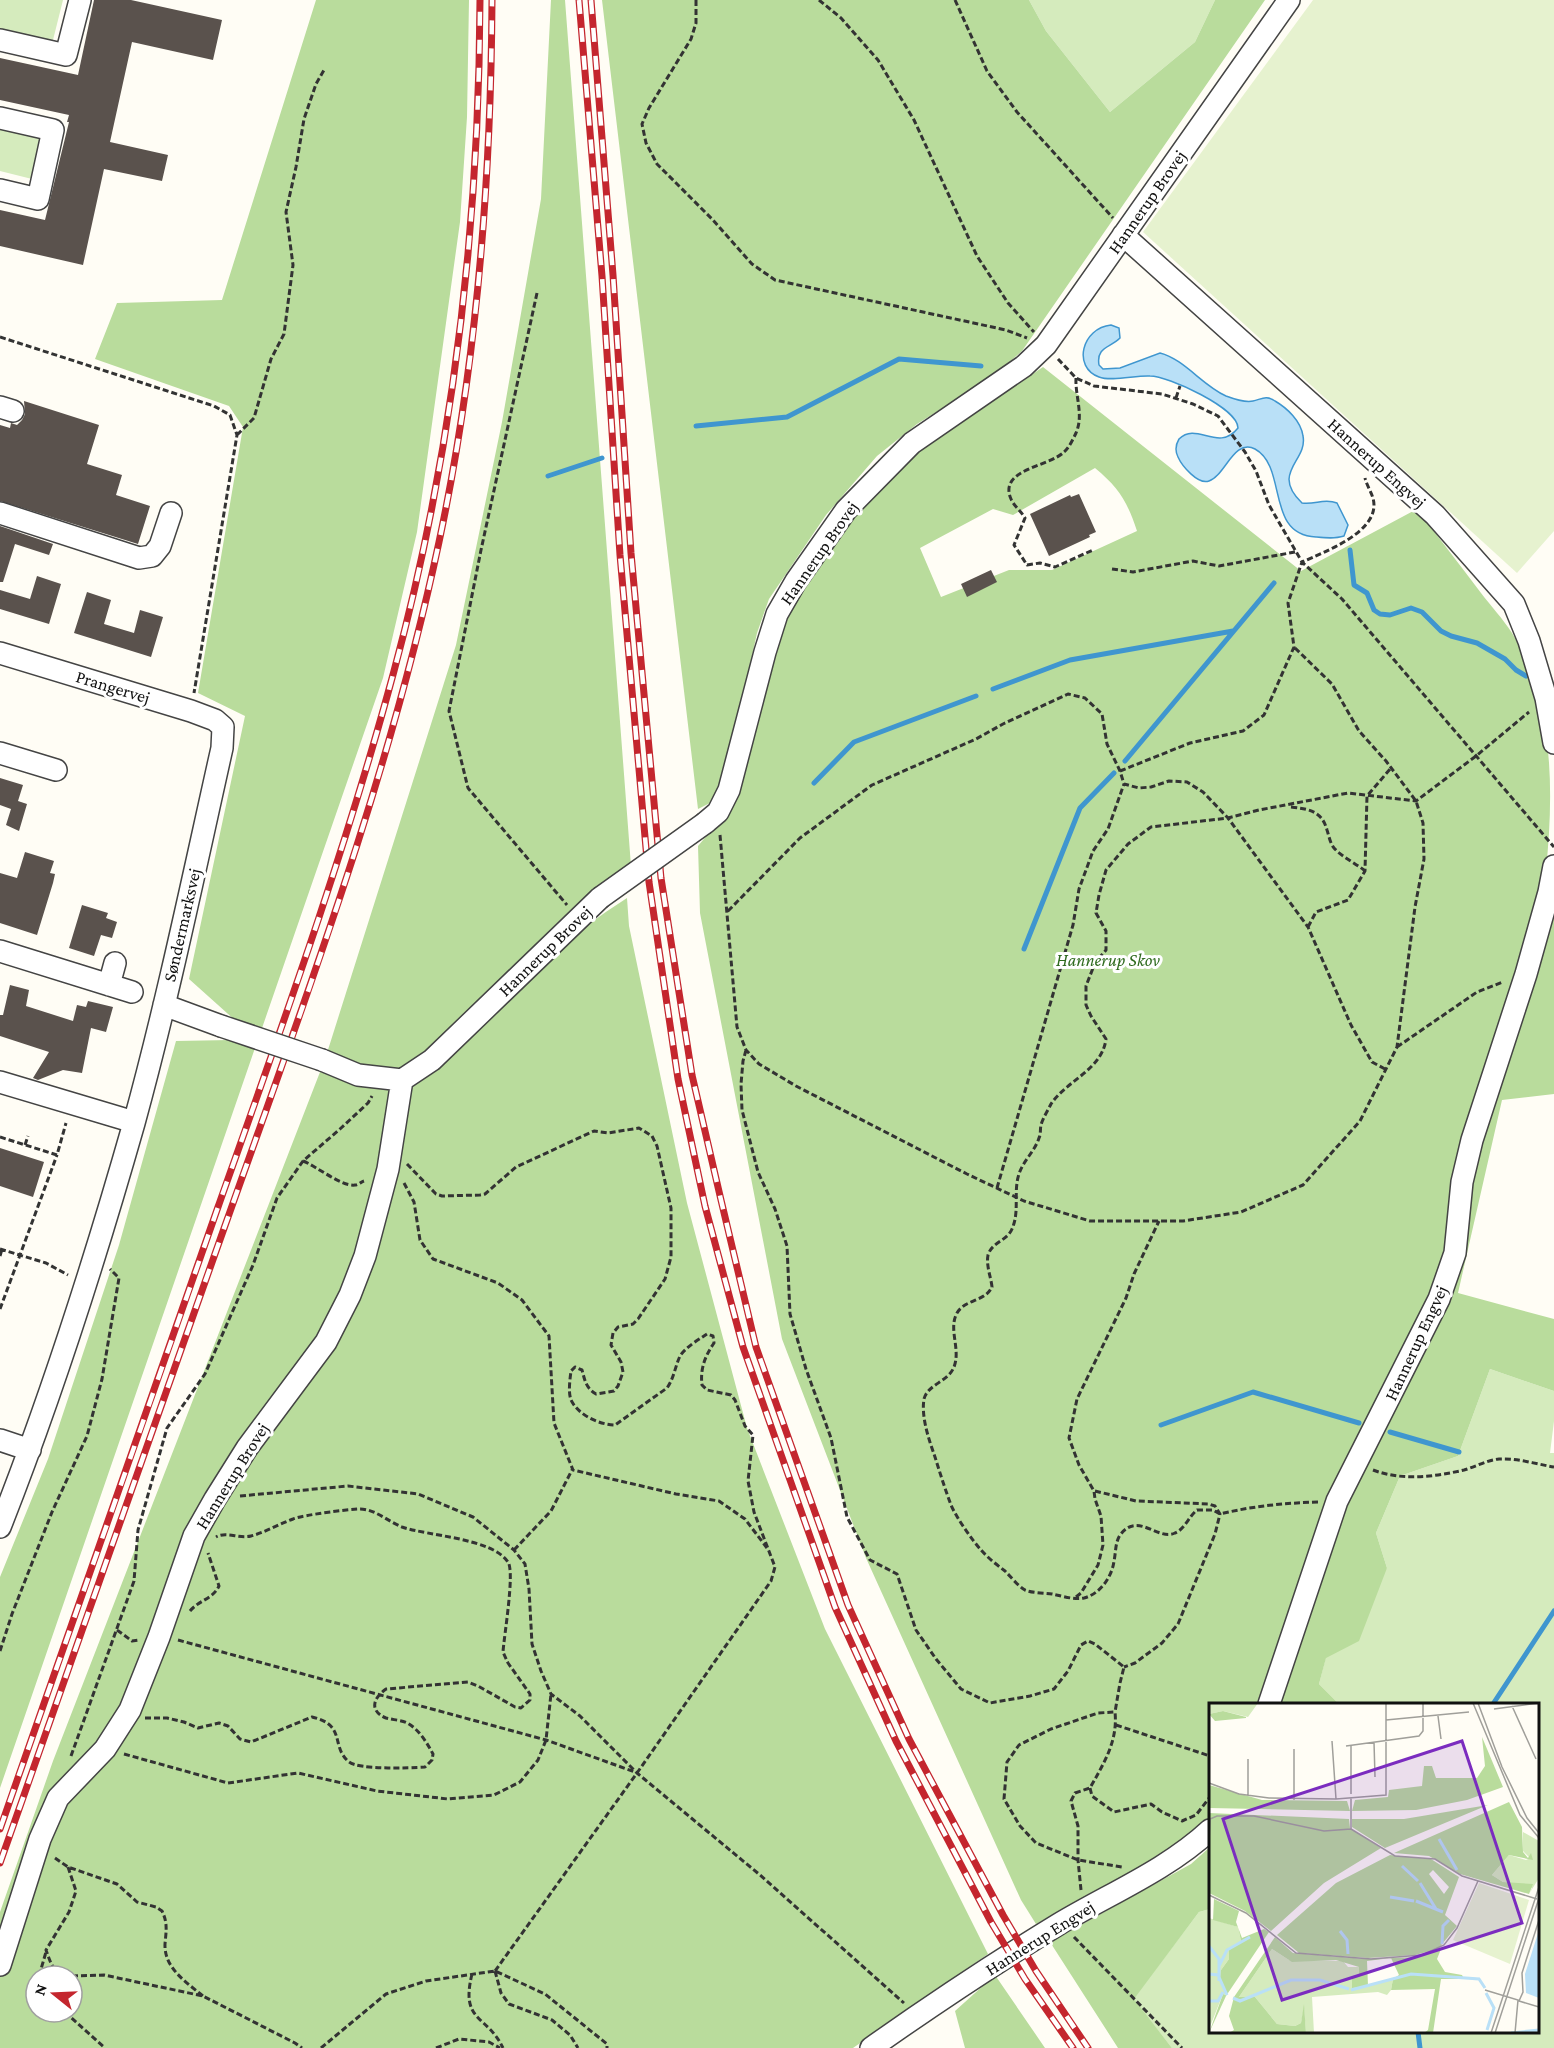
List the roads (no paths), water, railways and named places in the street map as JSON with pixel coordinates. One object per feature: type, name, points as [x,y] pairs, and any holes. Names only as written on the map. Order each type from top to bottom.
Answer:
[{"type":"street","points":[[0,40],[66,55],[80,0]]},
{"type":"street","name":"Hannerup Brovej","points":[[0,1965],[39,1839],[58,1798],[105,1749],[128,1714],[159,1637],[194,1536],[247,1448],[326,1342],[350,1295],[365,1256],[388,1169],[392,1079],[432,1060],[600,898],[711,818],[729,790],[777,615],[796,581],[846,510],[912,443],[1024,366],[1046,345],[1289,0]]},
{"type":"street","points":[[0,118],[54,130],[38,199],[0,190]]},
{"type":"street","name":"Hannerup Engvej","points":[[1123,235],[1435,515],[1514,604],[1529,641],[1546,698],[1554,743]]},
{"type":"street","points":[[0,513],[139,558],[152,556],[160,546],[171,513]]},
{"type":"street","name":"Prangervej","points":[[0,652],[191,711],[214,720],[223,727]]},
{"type":"street","name":"Søndermarksvej","points":[[0,1527],[51,1391],[86,1284],[134,1122],[164,1005],[222,748],[223,727]]},
{"type":"street","points":[[0,753],[57,770]]},
{"type":"street","name":"Hannerup Engvej","points":[[1269,1703],[1337,1501],[1439,1299],[1455,1253],[1462,1182],[1472,1140],[1526,974],[1554,866]]},
{"type":"street","points":[[0,951],[132,992]]},
{"type":"street","points":[[109,985],[116,963]]},
{"type":"street","points":[[164,1005],[322,1060],[358,1075],[392,1079]]},
{"type":"street","points":[[0,1082],[134,1122]]},
{"type":"street","points":[[0,1440],[30,1450]]},
{"type":"street","name":"Hannerup Engvej","points":[[871,2048],[918,2015],[1060,1924],[1192,1848],[1209,1831]]},
{"type":"water","points":[[1111,325],[1119,328],[1120,338],[1102,351],[1099,365],[1103,369],[1120,368],[1160,353],[1177,361],[1226,396],[1247,401],[1269,398],[1289,411],[1302,430],[1303,445],[1292,467],[1289,483],[1302,503],[1328,501],[1337,503],[1348,525],[1344,536],[1316,537],[1300,533],[1290,525],[1283,513],[1271,470],[1265,458],[1255,449],[1248,447],[1235,453],[1215,478],[1209,481],[1200,480],[1191,474],[1177,455],[1176,448],[1179,439],[1186,434],[1193,433],[1223,438],[1238,428],[1235,420],[1227,411],[1201,394],[1159,377],[1138,376],[1117,379],[1099,377],[1091,372],[1085,365],[1083,357],[1087,340],[1101,328]]},
{"type":"waterway","points":[[696,426],[787,417],[899,359],[981,366]]},
{"type":"waterway","points":[[548,476],[602,458]]},
{"type":"waterway","points":[[1350,550],[1354,585],[1367,593],[1374,610],[1380,614],[1390,615],[1411,608],[1422,612],[1441,631],[1477,643],[1505,659],[1526,676]]},
{"type":"waterway","points":[[1125,761],[1274,583]]},
{"type":"waterway","points":[[993,689],[1070,660],[1233,631]]},
{"type":"waterway","points":[[814,783],[854,742],[976,696]]},
{"type":"waterway","points":[[1024,949],[1080,808],[1114,773]]},
{"type":"waterway","points":[[1161,1425],[1253,1392],[1359,1423]]},
{"type":"waterway","points":[[1390,1432],[1459,1452]]},
{"type":"waterway","points":[[1494,1703],[1554,1611]]},
{"type":"waterway","points":[[1418,2033],[1420,2048]]},
{"type":"railway","points":[[0,1829],[311,940],[355,806],[394,671],[415,589],[432,506],[459,338],[474,170],[480,0]]},
{"type":"railway","points":[[0,1863],[316,969],[371,800],[419,629],[452,475],[472,340],[485,205],[492,0]]},
{"type":"railway","points":[[579,0],[602,276],[620,555],[649,882],[678,1079],[705,1206],[743,1347],[835,1607],[896,1741],[991,1922],[1025,1979],[1073,2048]]},
{"type":"railway","points":[[591,0],[613,275],[631,553],[661,878],[692,1075],[756,1347],[848,1605],[909,1739],[1003,1915],[1036,1971],[1088,2048]]},
{"type":"park label","name":"Hannerup Skov","points":[[1108,960]]}]
